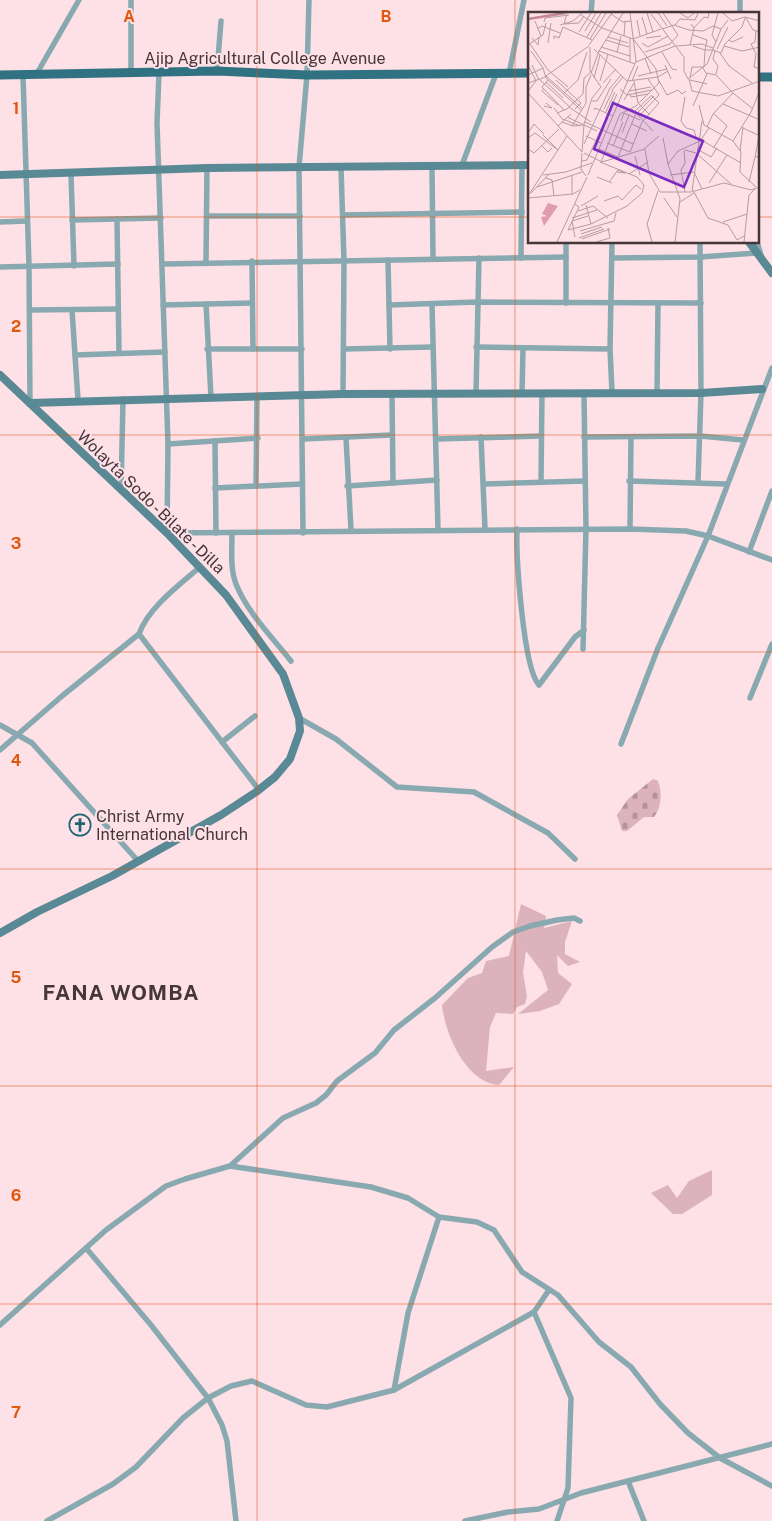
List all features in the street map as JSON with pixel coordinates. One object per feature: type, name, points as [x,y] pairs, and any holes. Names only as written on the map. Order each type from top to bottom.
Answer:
[{"type":"main road","name":"Ajip Agricultural College Avenue","points":[[0,75],[217,71],[307,75],[528,74]]},
{"type":"main road","points":[[0,175],[71,174],[159,169],[526,164]]},
{"type":"main road","points":[[750,244],[762,261],[770,268]]},
{"type":"main road","name":"Wolayta Sodo - Bilate - Dilla","points":[[0,375],[120,491],[168,533],[226,595],[270,654],[291,691],[299,718],[298,740],[290,759],[275,777],[259,790],[221,815],[138,861],[0,933]]},
{"type":"main road","points":[[30,403],[78,400],[343,394],[701,393],[762,389]]},
{"type":"street","points":[[36,75],[79,0]]},
{"type":"street","points":[[131,0],[131,73]]},
{"type":"street","points":[[303,532],[299,167],[307,75],[309,0]]},
{"type":"street","points":[[509,74],[524,0]]},
{"type":"street","points":[[217,71],[221,21]]},
{"type":"street","points":[[159,73],[156,123],[162,218],[168,444],[168,533],[232,534],[485,528],[586,528],[686,531],[708,536],[772,560]]},
{"type":"street","points":[[462,165],[496,74]]},
{"type":"street","points":[[23,76],[30,266],[30,403]]},
{"type":"street","points":[[521,258],[526,164]]},
{"type":"street","points":[[432,165],[433,259]]},
{"type":"street","points":[[206,262],[207,168]]},
{"type":"street","points":[[341,168],[344,261],[343,394]]},
{"type":"street","points":[[71,174],[74,266]]},
{"type":"street","points":[[343,215],[522,212]]},
{"type":"street","points":[[207,216],[300,216]]},
{"type":"street","points":[[72,220],[162,218]]},
{"type":"street","points":[[117,219],[119,353]]},
{"type":"street","points":[[0,222],[27,221]]},
{"type":"street","points":[[566,244],[566,303]]},
{"type":"street","points":[[612,244],[610,350],[612,392]]},
{"type":"street","points":[[698,482],[701,393],[700,244]]},
{"type":"street","points":[[758,244],[762,261]]},
{"type":"street","points":[[612,258],[700,257],[756,253]]},
{"type":"street","points":[[163,264],[566,257]]},
{"type":"street","points":[[476,393],[479,258]]},
{"type":"street","points":[[388,260],[390,349]]},
{"type":"street","points":[[252,261],[253,349]]},
{"type":"street","points":[[0,267],[118,264]]},
{"type":"street","points":[[389,305],[477,302],[701,303]]},
{"type":"street","points":[[164,305],[251,303]]},
{"type":"street","points":[[206,304],[211,398]]},
{"type":"street","points":[[432,304],[438,530]]},
{"type":"street","points":[[657,393],[658,304]]},
{"type":"street","points":[[30,310],[118,309]]},
{"type":"street","points":[[72,310],[78,400]]},
{"type":"street","points":[[344,349],[432,347]]},
{"type":"street","points":[[476,347],[610,350]]},
{"type":"street","points":[[522,394],[523,348]]},
{"type":"street","points":[[207,349],[302,349]]},
{"type":"street","points":[[75,356],[165,352]]},
{"type":"street","points":[[621,744],[658,648],[708,536],[762,389],[772,368]]},
{"type":"street","points":[[541,482],[542,393]]},
{"type":"street","points":[[583,649],[586,528],[584,393]]},
{"type":"street","points":[[392,394],[393,483]]},
{"type":"street","points":[[256,486],[257,397]]},
{"type":"street","points":[[120,491],[123,399]]},
{"type":"street","points":[[303,439],[391,435]]},
{"type":"street","points":[[436,440],[541,436]]},
{"type":"street","points":[[584,438],[700,436],[743,440]]},
{"type":"street","points":[[482,437],[485,528]]},
{"type":"street","points":[[630,529],[629,481],[631,437]]},
{"type":"street","points":[[168,444],[258,438]]},
{"type":"street","points":[[346,438],[347,486],[351,530]]},
{"type":"street","points":[[215,441],[216,534]]},
{"type":"street","points":[[347,486],[437,480]]},
{"type":"street","points":[[484,484],[585,481]]},
{"type":"street","points":[[629,481],[726,484]]},
{"type":"street","points":[[215,488],[302,484]]},
{"type":"street","points":[[749,552],[772,491]]},
{"type":"street","points":[[517,529],[520,594],[529,661],[534,680],[539,685],[575,637],[584,630]]},
{"type":"street","points":[[232,534],[232,565],[236,583],[246,603],[291,661]]},
{"type":"street","points":[[0,750],[62,696],[139,634],[143,621],[166,596],[200,567]]},
{"type":"street","points":[[139,634],[259,790]]},
{"type":"street","points":[[750,698],[772,644]]},
{"type":"street","points":[[222,742],[255,716]]},
{"type":"street","points":[[299,718],[336,739],[397,787],[474,792],[548,833],[575,859]]},
{"type":"street","points":[[0,724],[32,743],[138,861]]},
{"type":"street","points":[[0,1325],[106,1230],[166,1186],[230,1166],[283,1118],[316,1103],[337,1082],[375,1053],[394,1030],[435,998],[492,947],[513,932],[557,920],[574,918],[580,921]]},
{"type":"street","points":[[230,1166],[371,1187],[408,1198],[439,1217],[486,1224],[494,1230],[522,1272],[558,1295],[599,1342],[631,1367],[660,1404],[688,1433],[720,1458],[772,1486]]},
{"type":"street","points":[[394,1390],[408,1313],[439,1217]]},
{"type":"street","points":[[86,1248],[151,1325],[208,1398],[222,1425],[227,1441],[236,1521]]},
{"type":"street","points":[[47,1521],[114,1484],[129,1473],[182,1418],[208,1398],[231,1386],[252,1381],[306,1404],[327,1407],[394,1390],[534,1312],[549,1290]]},
{"type":"street","points":[[534,1312],[570,1398],[568,1488],[557,1521]]},
{"type":"street","points":[[465,1521],[508,1512],[539,1509],[565,1501],[581,1493],[772,1444]]},
{"type":"street","points":[[628,1481],[644,1521]]},
{"type":"green space","points":[[653,779],[658,781],[660,790],[661,799],[657,813],[654,817],[644,817],[627,831],[622,831],[617,815],[628,799]]},
{"type":"green space","points":[[521,904],[546,916],[544,928],[572,921],[565,942],[565,954],[580,962],[568,966],[557,955],[558,973],[572,984],[559,1004],[540,1011],[518,1014],[548,990],[542,972],[526,951],[523,973],[527,996],[525,1004],[517,1007],[513,1014],[496,1013],[490,1027],[486,1071],[514,1067],[499,1085],[487,1082],[477,1076],[459,1055],[448,1029],[442,1005],[468,978],[482,973],[486,961],[509,956]]},
{"type":"green space","points":[[712,1170],[712,1195],[682,1214],[673,1214],[651,1193],[668,1185],[677,1198],[689,1181]]},
{"type":"place","name":"Christ Army International Church","points":[[80,825]]},
{"type":"district","name":"FANA WOMBA","points":[[121,992]]}]
